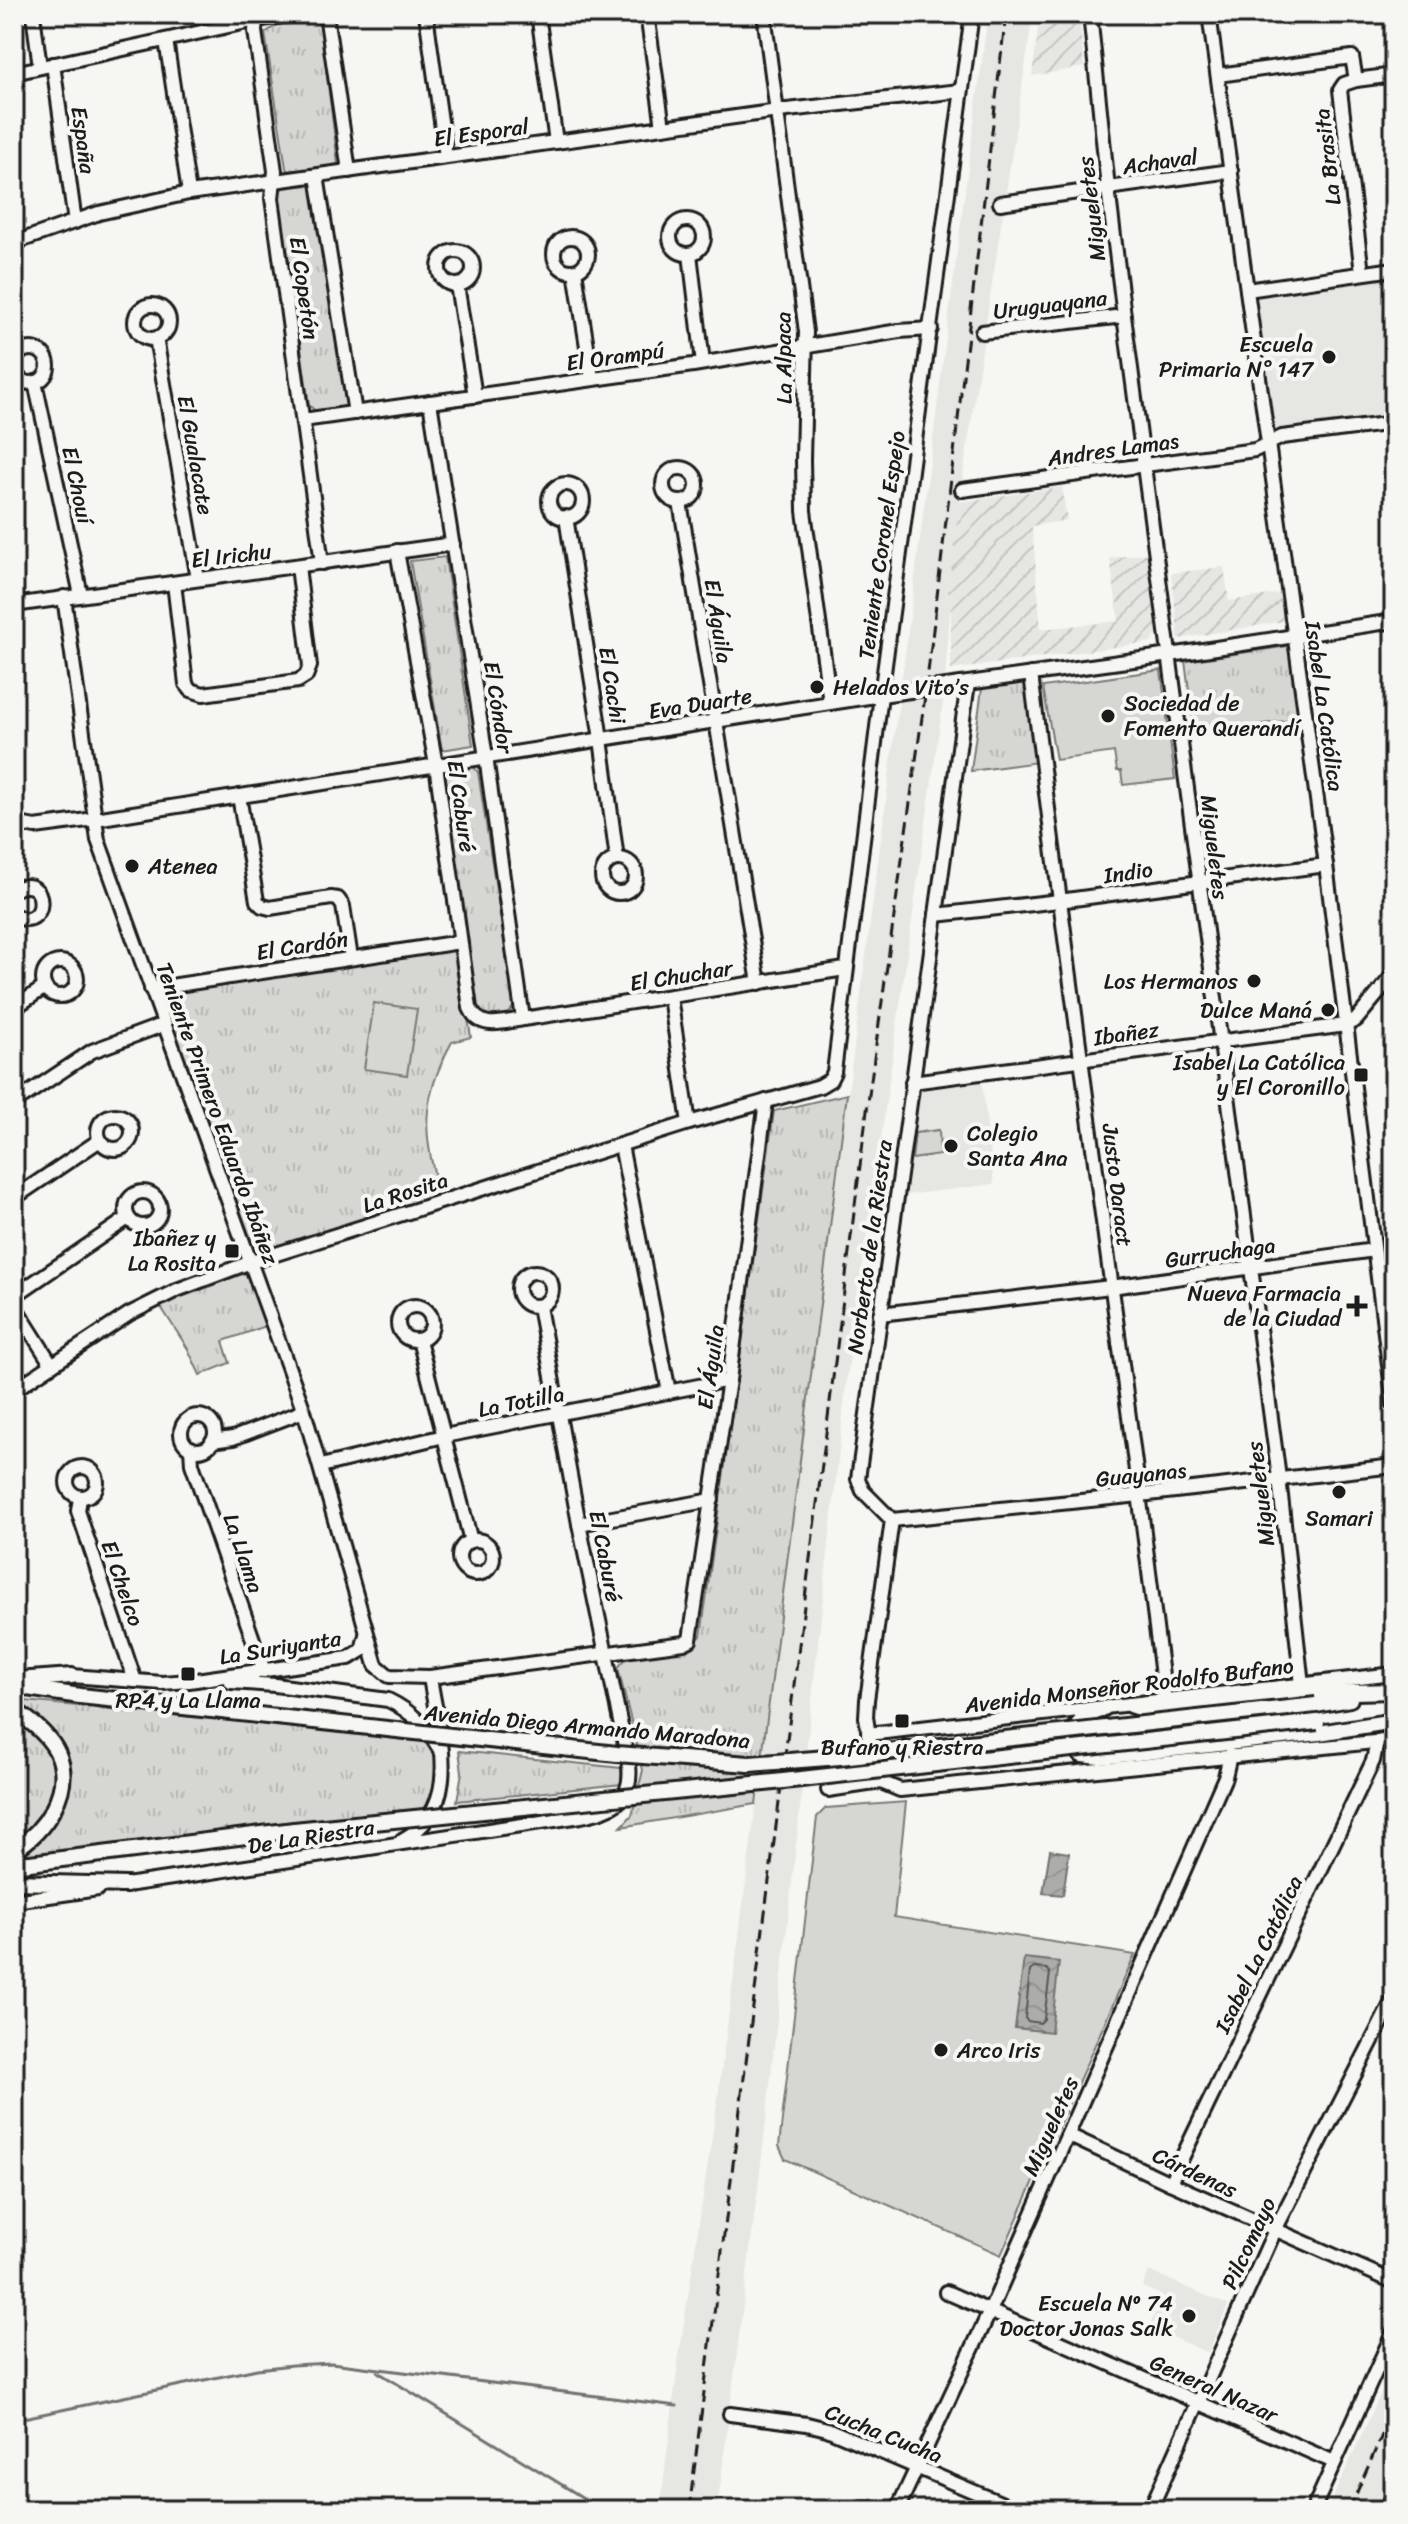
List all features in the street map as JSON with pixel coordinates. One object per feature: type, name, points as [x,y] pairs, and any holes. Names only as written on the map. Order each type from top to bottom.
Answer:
[{"type":"main road","points":[[14,1683],[72,1676]]},
{"type":"main road","name":"Avenida Diego Armando Maradona","points":[[14,1683],[80,1696],[649,1757],[749,1764],[840,1757],[1316,1705],[1394,1692]]},
{"type":"main road","points":[[1130,1705],[1148,1711],[1314,1693],[1394,1692]]},
{"type":"main road","points":[[1104,1708],[1080,1721],[1073,1729],[1073,1745],[1082,1755],[1100,1757],[1304,1735],[1394,1720]]},
{"type":"main road","points":[[14,1710],[51,1742],[59,1756],[63,1777],[59,1798],[50,1814],[39,1830],[14,1850]]},
{"type":"main road","name":"Avenida Diego Armando Maradona","points":[[14,1865],[294,1830],[774,1782],[1317,1722],[1394,1720]]},
{"type":"main road","points":[[14,1882],[127,1885]]},
{"type":"street","points":[[33,14],[40,67]]},
{"type":"street","points":[[14,73],[295,14]]},
{"type":"street","points":[[326,14],[349,171]]},
{"type":"street","points":[[426,14],[446,157]]},
{"type":"street","points":[[538,14],[556,142]]},
{"type":"street","points":[[647,14],[663,127]]},
{"type":"street","name":"La Alpaca","points":[[764,14],[806,332],[804,511],[830,703]]},
{"type":"street","name":"Teniente Coronel Espejo","points":[[830,1080],[834,1072],[845,969],[972,14]]},
{"type":"street","name":"Migueletes","points":[[1090,14],[1124,316],[1279,1478],[1302,1685]]},
{"type":"street","name":"Isabel La Católica","points":[[1209,14],[1326,865],[1394,1405]]},
{"type":"street","name":"El Copetón","points":[[256,20],[275,171],[272,198],[322,563]]},
{"type":"street","points":[[166,40],[189,193]]},
{"type":"street","points":[[1218,75],[1352,57],[1350,82],[1394,75]]},
{"type":"street","name":"España","points":[[53,64],[75,222]]},
{"type":"street","name":"La Brasita","points":[[1350,82],[1340,98],[1362,273]]},
{"type":"street","name":"El Esporal","points":[[14,243],[129,204],[189,193],[778,111],[960,91]]},
{"type":"street","name":"Achaval","points":[[1000,203],[1231,171]]},
{"type":"street","points":[[317,176],[355,413]]},
{"type":"street","points":[[690,254],[703,363]]},
{"type":"street","points":[[1247,290],[1394,269]]},
{"type":"street","points":[[575,271],[592,378]]},
{"type":"street","points":[[457,285],[475,396]]},
{"type":"street","name":"Uruguayana","points":[[982,332],[1124,316]]},
{"type":"street","name":"El Orampú","points":[[303,420],[703,363],[899,331],[931,329]]},
{"type":"street","name":"El Gualacate","points":[[156,338],[198,579]]},
{"type":"street","name":"El Chouí","points":[[35,382],[81,595]]},
{"type":"street","name":"El Cóndor","points":[[430,402],[486,757],[523,1019]]},
{"type":"street","name":"Andres Lamas","points":[[962,490],[1255,450],[1282,437],[1394,423]]},
{"type":"street","name":"El Águila","points":[[680,502],[759,983]]},
{"type":"street","name":"El Cachi","points":[[566,517],[617,859]]},
{"type":"street","name":"El Irichu","points":[[14,605],[453,544]]},
{"type":"street","name":"El Caburé","points":[[397,551],[436,765],[473,1015],[490,1023],[523,1019]]},
{"type":"street","points":[[174,583],[186,684],[191,690],[203,694],[298,681],[306,676],[310,666],[298,566]]},
{"type":"street","name":"Teniente Primero Eduardo Ibáñez","points":[[64,597],[98,840],[304,1411],[366,1635]]},
{"type":"street","name":"Eva Duarte","points":[[14,823],[35,827],[95,819],[881,695],[1394,621]]},
{"type":"street","name":"Justo Daract","points":[[1031,674],[1165,1701]]},
{"type":"street","name":"Norberto de la Riestra","points":[[892,1520],[863,1491],[858,1479],[968,683]]},
{"type":"street","points":[[239,796],[257,901],[270,908],[338,899],[343,906],[351,958]]},
{"type":"street","name":"Indio","points":[[936,915],[1326,865]]},
{"type":"street","points":[[14,890],[30,886],[38,893],[42,903],[32,917],[21,919],[14,915]]},
{"type":"street","name":"El Cardón","points":[[151,989],[460,942]]},
{"type":"street","name":"El Chuchar","points":[[523,1019],[845,969]]},
{"type":"street","points":[[1346,1025],[1356,1020],[1394,974]]},
{"type":"street","points":[[14,1008],[45,987]]},
{"type":"street","points":[[1342,994],[1362,1003],[1373,1000]]},
{"type":"street","points":[[670,997],[689,1123]]},
{"type":"street","points":[[14,1103],[92,1051],[165,1024]]},
{"type":"street","name":"Ibañez","points":[[912,1082],[1346,1025]]},
{"type":"street","name":"La Rosita","points":[[14,1390],[129,1314],[162,1297],[251,1262],[689,1123],[820,1086],[830,1080]]},
{"type":"street","name":"El Águila","points":[[692,1637],[766,1101]]},
{"type":"street","points":[[14,1198],[100,1140]]},
{"type":"street","points":[[621,1145],[669,1392]]},
{"type":"street","points":[[14,1296],[128,1218]]},
{"type":"street","name":"Gurruchaga","points":[[880,1314],[1111,1287],[1374,1250]]},
{"type":"street","points":[[14,1305],[52,1365]]},
{"type":"street","name":"El Caburé","points":[[539,1306],[630,1774],[630,1783],[613,1808]]},
{"type":"street","points":[[419,1340],[471,1541]]},
{"type":"street","name":"La Totilla","points":[[321,1466],[444,1436],[729,1380]]},
{"type":"street","points":[[212,1441],[233,1438],[304,1411]]},
{"type":"street","points":[[200,1416],[211,1422],[215,1435],[202,1449],[191,1448],[183,1441],[181,1434],[186,1420],[200,1416]]},
{"type":"street","name":"La Llama","points":[[191,1448],[192,1464],[264,1671]]},
{"type":"street","name":"Guayanas","points":[[892,1520],[1394,1466]]},
{"type":"street","name":"El Chelco","points":[[80,1498],[78,1511],[135,1681]]},
{"type":"street","points":[[579,1524],[712,1500]]},
{"type":"street","points":[[881,1782],[875,1773],[868,1734],[867,1700],[892,1520]]},
{"type":"street","name":"La Suriyanta","points":[[72,1676],[189,1681],[264,1671],[349,1658],[362,1650],[366,1635]]},
{"type":"street","name":"La Suriyanta","points":[[366,1635],[376,1665],[389,1676],[430,1677],[684,1643],[692,1637]]},
{"type":"street","name":"Avenida Monseñor Rodolfo Bufano","points":[[868,1734],[1394,1674]]},
{"type":"street","points":[[396,1843],[414,1833],[434,1811],[441,1796],[443,1773],[430,1677]]},
{"type":"street","points":[[189,1681],[246,1682],[388,1700],[405,1708],[421,1722],[440,1750]]},
{"type":"street","points":[[828,1790],[881,1782],[900,1790],[1394,1740]]},
{"type":"street","name":"Isabel La Católica","points":[[1170,2183],[1373,1761],[1377,1742]]},
{"type":"street","name":"Migueletes","points":[[897,2510],[1068,2135],[1225,1777],[1230,1755]]},
{"type":"street","name":"De La Riestra","points":[[14,1901],[581,1816],[613,1808]]},
{"type":"street","name":"Pilcomayo","points":[[1150,2510],[1275,2230],[1394,1998]]},
{"type":"street","name":"Cárdenas","points":[[1068,2135],[1394,2282]]},
{"type":"street","name":"General Nazar","points":[[946,2292],[1334,2462]]},
{"type":"street","points":[[1313,2510],[1394,2331]]},
{"type":"street","name":"Cucha Cucha","points":[[730,2414],[818,2426],[1017,2510]]},
{"type":"street","points":[[1387,2510],[1394,2493]]},
{"type":"shaded area","points":[[988,14],[1033,14],[959,502],[943,702],[847,1377],[764,2139],[717,2510],[660,2510],[678,2363],[718,2097]]},
{"type":"shaded area","points":[[1040,14],[1079,14],[1084,67],[1032,76]]},
{"type":"shaded area","name":"Escuela Primaria N° 147","points":[[1394,278],[1394,418],[1274,432],[1256,297]]},
{"type":"shaded area","points":[[1062,487],[1067,520],[1032,526],[1041,629],[1119,621],[1110,558],[1149,553],[1159,631],[1151,642],[951,670],[948,594],[959,502]]},
{"type":"shaded area","points":[[1224,567],[1229,601],[1282,593],[1285,621],[1179,639],[1171,573]]},
{"type":"shaded area","name":"Colegio Santa Ana","points":[[982,1082],[994,1184],[907,1195],[919,1090]]},
{"type":"shaded area","name":"Escuela Nº 74 Doctor Jonas Salk","points":[[1149,2271],[1228,2305],[1208,2353],[1149,2327],[1163,2296],[1142,2287]]},
{"type":"shaded area","points":[[1394,2365],[1394,2481],[1381,2510],[1327,2510]]},
{"type":"green space","points":[[315,20],[321,28],[338,164],[335,168],[294,175],[286,168],[265,33],[277,25]]},
{"type":"green space","points":[[309,185],[314,190],[348,406],[316,412],[309,405],[279,194],[282,188]]},
{"type":"green space","points":[[445,557],[473,745],[442,750],[410,561]]},
{"type":"green space","points":[[1289,646],[1299,719],[1195,734],[1185,661]]},
{"type":"green space","name":"Sociedad de Fomento Querandí","points":[[1161,670],[1175,779],[1123,785],[1114,752],[1056,760],[1043,687]]},
{"type":"green space","points":[[1026,681],[1038,762],[971,771],[982,688]]},
{"type":"green space","points":[[473,766],[478,772],[514,1005],[509,1014],[488,1018],[479,1015],[475,1006],[442,775],[448,770]]},
{"type":"green space","points":[[449,950],[456,952],[458,957],[471,1037],[452,1042],[429,1100],[430,1155],[441,1197],[258,1252],[164,1005],[164,994]]},
{"type":"green space","points":[[374,1003],[417,1009],[407,1075],[364,1069]]},
{"type":"green space","points":[[847,1094],[756,1804],[621,1827],[632,1815],[643,1770],[618,1668],[635,1655],[682,1648],[701,1636],[774,1111]]},
{"type":"green space","points":[[939,1130],[940,1155],[912,1159],[915,1133]]},
{"type":"green space","points":[[241,1270],[250,1273],[269,1325],[223,1341],[230,1363],[200,1375],[188,1349],[159,1304]]},
{"type":"green space","points":[[14,1700],[428,1742],[436,1759],[435,1785],[428,1812],[14,1857]]},
{"type":"green space","points":[[459,1751],[621,1768],[622,1784],[457,1801],[462,1772]]},
{"type":"green space","name":"Arco Iris","points":[[906,1802],[894,1917],[1135,1955],[1001,2255],[785,2159],[779,2146],[817,1817],[826,1808]]},
{"type":"water","points":[[1050,1850],[1069,1853],[1063,1895],[1043,1893]]},
{"type":"water","points":[[1024,1958],[1059,1962],[1051,2032],[1015,2028]]},
{"type":"waterway","points":[[14,2420],[257,2369],[331,2363],[677,2406]]},
{"type":"waterway","points":[[378,2372],[603,2510]]},
{"type":"railway","points":[[689,2510],[870,1087],[926,689],[1006,14]]},
{"type":"railway","points":[[1349,2510],[1394,2408]]},
{"type":"place","name":"Escuela Primaria N° 147","points":[[1329,357]]},
{"type":"place","name":"Helados Vito’s","points":[[817,687]]},
{"type":"place","name":"Sociedad de Fomento Querandí","points":[[1108,716]]},
{"type":"place","name":"Atenea","points":[[132,866]]},
{"type":"place","name":"Los Hermanos","points":[[1254,981]]},
{"type":"place","name":"Dulce Maná","points":[[1328,1010]]},
{"type":"place","name":"Isabel La Católica y El Coronillo","points":[[1361,1075]]},
{"type":"place","name":"Colegio Santa Ana","points":[[951,1146]]},
{"type":"place","name":"Ibañez y La Rosita","points":[[232,1251]]},
{"type":"place","name":"Nueva Farmacia de la Ciudad","points":[[1357,1306]]},
{"type":"place","name":"Samari","points":[[1339,1492]]},
{"type":"place","name":"RP4 y La Llama","points":[[188,1674]]},
{"type":"place","name":"Bufano y Riestra","points":[[902,1721]]},
{"type":"place","name":"Arco Iris","points":[[941,2050]]},
{"type":"place","name":"Escuela Nº 74 Doctor Jonas Salk","points":[[1189,2316]]}]
